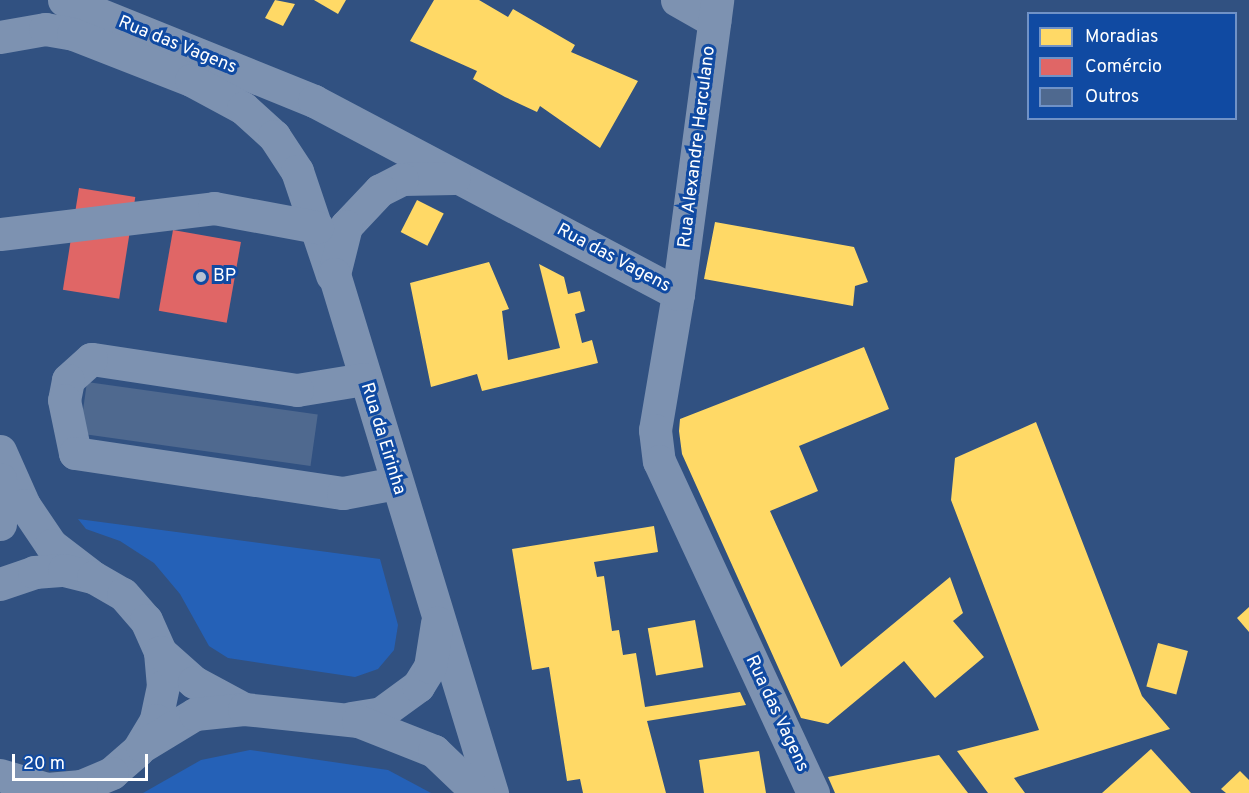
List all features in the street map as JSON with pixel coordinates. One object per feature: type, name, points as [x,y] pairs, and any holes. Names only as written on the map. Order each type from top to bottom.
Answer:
[{"type":"street","name":"Rua das Vagens","points":[[64,0],[314,101],[678,294],[655,430],[659,461],[813,793]]},
{"type":"street","points":[[677,0],[716,10]]},
{"type":"street","name":"Rua Alexandre Herculano","points":[[678,294],[716,10]]},
{"type":"street","name":"Rua das Vagens","points":[[0,37],[45,29],[73,34],[232,100],[283,147],[303,183],[339,298]]},
{"type":"street","name":"Rua da Eirinha","points":[[475,186],[451,177],[402,179],[360,206],[337,249],[339,298],[492,793]]},
{"type":"street","points":[[0,234],[214,208],[317,227]]},
{"type":"street","points":[[364,379],[297,390],[91,359],[68,380],[64,400],[75,453],[343,493],[396,483]]},
{"type":"street","points":[[0,451],[24,505],[51,545],[130,603],[146,620],[160,652],[163,686],[156,720],[138,750],[110,783],[47,789],[11,783]]},
{"type":"street","points":[[0,478],[0,525]]},
{"type":"street","points":[[0,584],[34,572],[64,570],[93,577]]},
{"type":"street","points":[[334,719],[381,713],[418,686],[436,644],[438,616]]},
{"type":"street","points":[[160,652],[194,682],[244,709]]},
{"type":"street","points":[[138,750],[195,714],[244,709],[374,724],[420,743],[478,793]]},
{"type":"shaded area","points":[[78,519],[380,559],[398,625],[394,650],[378,669],[355,677],[228,658],[209,646],[180,594],[154,563],[120,541],[86,529]]},
{"type":"shaded area","points":[[250,750],[388,770],[431,793],[143,793],[201,760]]},
{"type":"building: Moradias","points":[[275,0],[295,4],[283,26],[265,18]]},
{"type":"building: Moradias","points":[[314,0],[346,0],[338,14]]},
{"type":"building: Moradias","points":[[434,0],[479,0],[508,17],[513,9],[575,45],[571,52],[638,81],[600,148],[540,106],[537,112],[505,97],[473,79],[477,71],[410,41]]},
{"type":"building: Moradias","points":[[417,200],[444,214],[427,246],[401,232]]},
{"type":"building: Moradias","points":[[715,222],[854,247],[868,282],[855,286],[853,306],[704,279]]},
{"type":"building: Moradias","points":[[489,262],[509,309],[502,311],[508,360],[560,348],[539,264],[564,277],[568,294],[580,291],[585,311],[575,314],[582,343],[592,340],[598,363],[482,391],[477,374],[431,387],[410,283]]},
{"type":"building: Moradias","points":[[864,347],[889,409],[799,446],[818,491],[770,511],[841,667],[950,577],[963,613],[953,621],[984,657],[935,698],[904,661],[828,724],[801,718],[682,454],[680,419]]},
{"type":"building: Moradias","points":[[1036,422],[1142,696],[1170,729],[1014,778],[1025,793],[988,793],[957,751],[1039,730],[951,500],[955,458]]},
{"type":"building: Moradias","points":[[654,526],[658,552],[594,562],[597,577],[604,576],[612,631],[619,630],[623,655],[636,653],[645,707],[740,692],[746,705],[647,721],[666,793],[583,793],[580,779],[567,781],[549,667],[532,670],[512,549]]},
{"type":"building: Moradias","points":[[1249,607],[1249,632],[1237,618]]},
{"type":"building: Moradias","points":[[695,620],[703,667],[656,676],[648,628]]},
{"type":"building: Moradias","points":[[1158,643],[1188,651],[1176,694],[1146,686]]},
{"type":"building: Moradias","points":[[1151,749],[1191,793],[1102,793]]},
{"type":"building: Moradias","points":[[759,751],[766,793],[704,793],[699,760]]},
{"type":"building: Moradias","points":[[939,755],[968,793],[835,793],[828,777]]},
{"type":"building: Moradias","points":[[1240,771],[1249,780],[1249,793],[1226,793],[1221,789]]},
{"type":"building: Comércio","points":[[79,188],[135,197],[119,299],[63,290]]},
{"type":"building: Comércio","name":"BP","points":[[173,230],[241,242],[227,323],[159,311]]},
{"type":"building: Outros","points":[[87,382],[318,414],[310,466],[80,433]]},
{"type":"place","name":"BP","points":[[201,277]]}]
